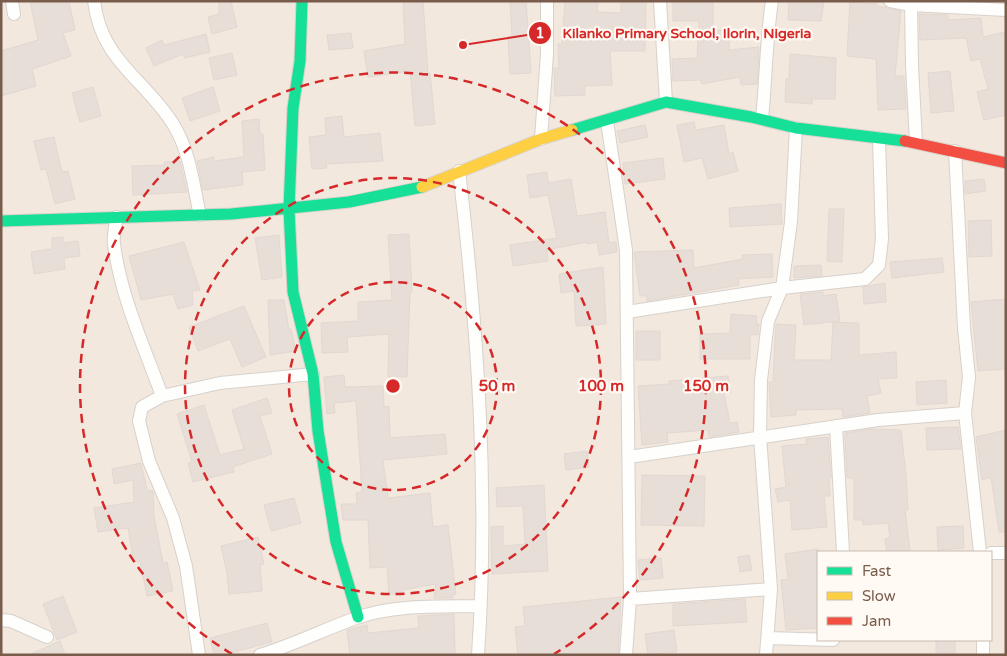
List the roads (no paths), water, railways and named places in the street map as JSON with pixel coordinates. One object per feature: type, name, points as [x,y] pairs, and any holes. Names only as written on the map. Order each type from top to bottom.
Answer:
[{"type":"street","points":[[94,1],[96,17],[111,52],[152,96],[173,124],[187,152],[200,215]]},
{"type":"street","points":[[302,1],[300,61],[293,108],[289,209],[293,292],[313,374],[318,431],[336,542],[358,617]]},
{"type":"street","points":[[541,139],[547,54],[547,1]]},
{"type":"street","points":[[660,1],[666,102]]},
{"type":"street","points":[[762,119],[767,69],[767,33],[772,1]]},
{"type":"street","points":[[890,1],[911,5],[1006,10]]},
{"type":"street","points":[[911,5],[916,142]]},
{"type":"street","points":[[1,221],[200,215],[289,209],[400,193],[429,185],[459,171],[541,139],[608,121],[666,102],[762,119],[796,128],[916,142],[1006,163]]},
{"type":"street","points":[[608,121],[626,250],[630,599],[626,655]]},
{"type":"street","points":[[766,655],[769,638],[771,589],[760,436],[761,380],[768,321],[782,288],[791,222],[796,128]]},
{"type":"street","points":[[627,312],[782,288],[865,279],[880,265],[882,239],[879,138]]},
{"type":"street","points":[[955,151],[964,328],[969,377],[965,413],[980,551]]},
{"type":"street","points":[[459,171],[470,264],[479,418],[481,606],[478,655]]},
{"type":"street","points":[[116,217],[113,243],[122,280],[136,332],[162,396]]},
{"type":"street","points":[[199,655],[186,566],[173,518],[149,461],[139,420],[142,407],[162,396],[220,383],[313,374]]},
{"type":"street","points":[[629,457],[836,426],[965,413]]},
{"type":"street","points":[[836,426],[843,551]]},
{"type":"street","points":[[992,553],[1006,553]]},
{"type":"street","points":[[630,599],[771,589]]},
{"type":"street","points":[[260,655],[291,646],[358,617],[409,607],[481,606]]},
{"type":"street","points":[[1,620],[11,620],[47,638]]},
{"type":"street","points":[[769,638],[817,640]]},
{"type":"street","points":[[982,641],[983,655]]},
{"type":"place","name":"Kilanko Primary School, Ilorin, Nigeria","points":[[463,45]]}]
